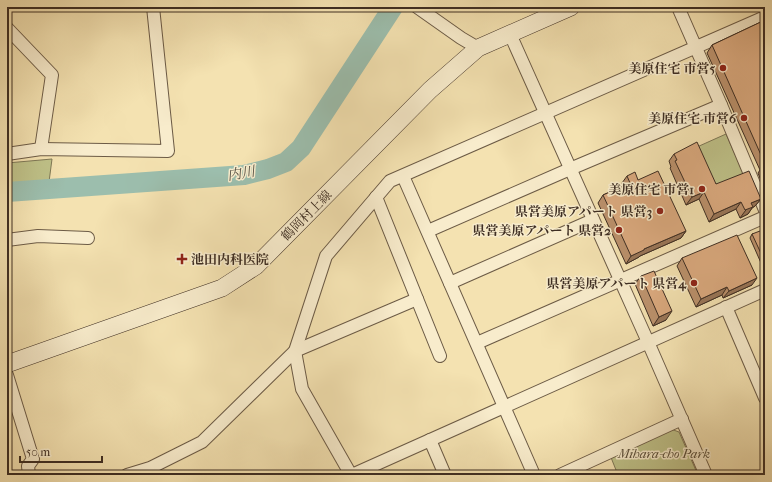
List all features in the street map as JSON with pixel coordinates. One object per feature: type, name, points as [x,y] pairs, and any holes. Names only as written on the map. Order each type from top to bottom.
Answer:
[{"type":"main road","name":"鶴岡村上線","points":[[7,364],[222,288],[243,275],[256,266],[430,90],[478,48],[571,7]]},
{"type":"street","points":[[7,154],[41,149],[168,151],[152,7]]},
{"type":"street","points":[[417,7],[478,48]]},
{"type":"street","points":[[678,7],[765,210]]},
{"type":"street","points":[[765,17],[390,181],[326,256],[295,351],[302,389],[352,475],[765,290]]},
{"type":"street","points":[[7,28],[52,75],[41,149]]},
{"type":"street","points":[[510,34],[621,280],[706,475]]},
{"type":"street","points":[[428,232],[570,169],[721,106]]},
{"type":"street","points":[[403,176],[534,475]]},
{"type":"street","points":[[376,197],[440,356]]},
{"type":"street","points":[[476,343],[765,217]]},
{"type":"street","points":[[450,283],[593,220]]},
{"type":"street","points":[[7,240],[38,236],[88,238]]},
{"type":"street","points":[[128,475],[150,468],[202,442],[295,351],[417,299]]},
{"type":"street","points":[[726,307],[765,398]]},
{"type":"street","points":[[7,375],[33,459],[28,466],[29,475]]},
{"type":"street","points":[[560,475],[682,419]]},
{"type":"street","points":[[430,440],[445,475]]},
{"type":"green space","points":[[726,134],[745,177],[716,190],[697,147]]},
{"type":"green space","points":[[52,159],[49,182],[7,186],[7,163]]},
{"type":"green space","name":"Mihara-cho Park","points":[[668,428],[679,432],[698,475],[618,475],[610,455]]},
{"type":"building","points":[[765,20],[765,164],[712,45]]},
{"type":"building","points":[[697,142],[716,184],[749,171],[761,199],[751,203],[753,207],[745,210],[741,202],[714,214],[704,192],[692,197],[675,161],[677,160],[674,154]]},
{"type":"building","points":[[658,171],[686,231],[631,256],[603,195],[630,183],[627,176],[635,172],[638,180]]},
{"type":"building","points":[[760,231],[762,233],[765,232],[765,262],[752,234]]},
{"type":"building","points":[[737,235],[757,278],[729,291],[727,287],[701,299],[682,258]]},
{"type":"building","points":[[654,271],[672,311],[659,317],[641,276]]},
{"type":"waterway","name":"内川","points":[[7,192],[244,175],[268,169],[286,162],[301,148],[393,7]]},
{"type":"place","name":"美原住宅 市営5","points":[[723,68]]},
{"type":"place","name":"美原住宅 市営6","points":[[744,118]]},
{"type":"place","name":"美原住宅 市営1","points":[[702,189]]},
{"type":"place","name":"県営美原アパート 県営3","points":[[660,211]]},
{"type":"place","name":"県営美原アパート 県営2","points":[[619,230]]},
{"type":"place","name":"池田内科医院","points":[[182,259]]},
{"type":"place","name":"県営美原アパート 県営4","points":[[694,283]]}]
